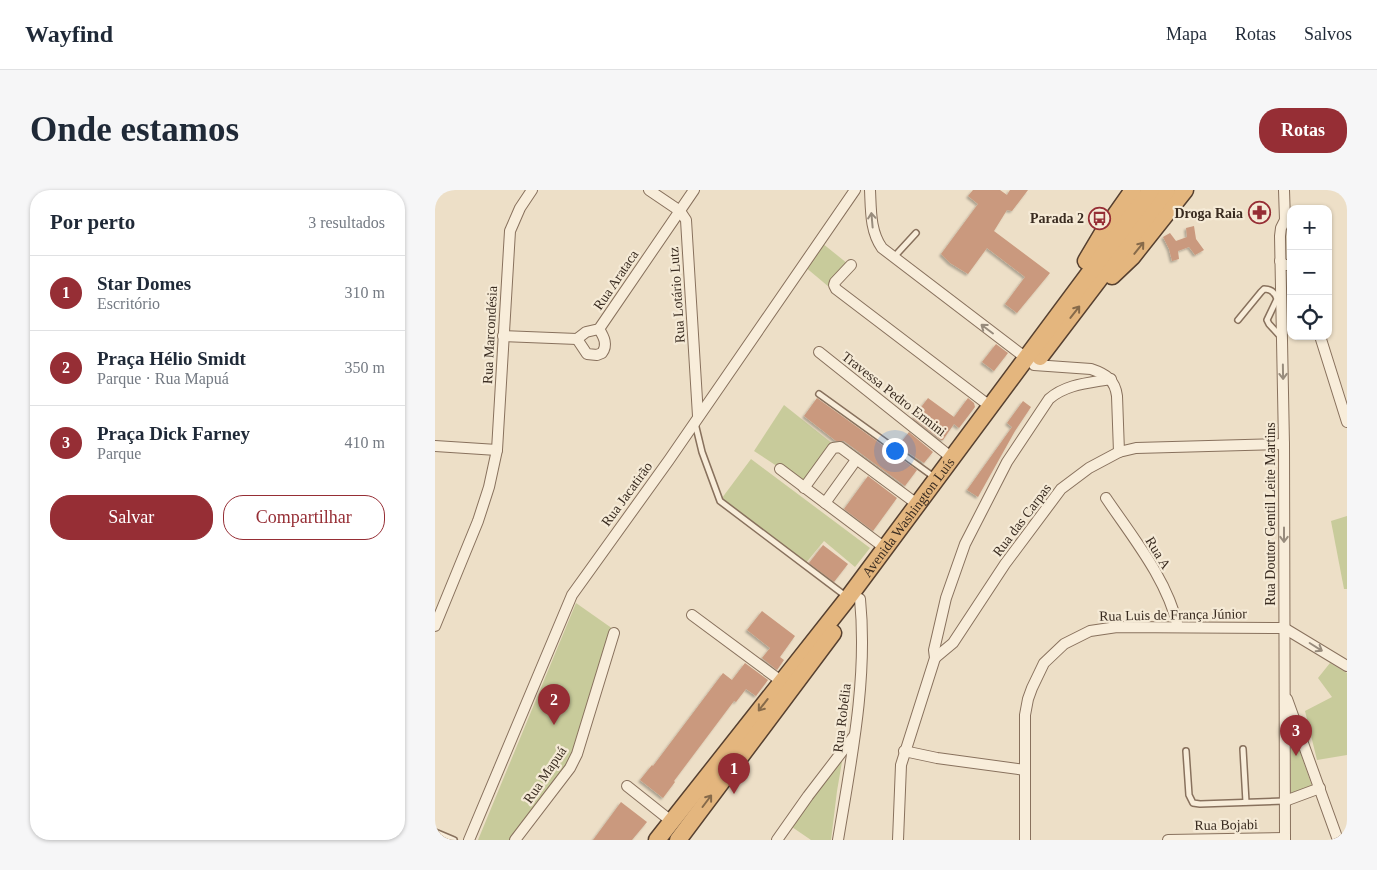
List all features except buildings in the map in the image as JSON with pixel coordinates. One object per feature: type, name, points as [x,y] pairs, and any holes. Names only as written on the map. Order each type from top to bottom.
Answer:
[{"type":"highway","points":[[1055,318],[1102,234],[1133,190]]},
{"type":"highway","name":"Avenida Washington Luís","points":[[657,840],[781,681],[854,598],[885,548],[991,407],[1090,292],[1151,190]]},
{"type":"highway","name":"Avenida Washington Luís","points":[[678,840],[854,598],[1030,362],[1055,318],[1127,232],[1167,190]]},
{"type":"highway","points":[[1090,292],[1112,276],[1132,257],[1185,190]]},
{"type":"street","name":"Rua Marcondésia","points":[[435,626],[477,521],[497,450],[494,424],[503,336],[510,231],[520,208],[532,190]]},
{"type":"street","points":[[649,190],[681,211]]},
{"type":"street","name":"Rua Arataca","points":[[503,336],[577,339],[586,332],[599,329],[627,280],[681,211],[694,190]]},
{"type":"street","name":"Rua Jacatirão","points":[[469,840],[572,595],[697,419],[855,190]]},
{"type":"street","points":[[870,190],[874,236],[882,248],[893,257],[1030,362],[1091,369],[1111,379],[1116,388],[1117,396],[1119,452]]},
{"type":"street","name":"Rua Doutor Gentil Leite Martins","points":[[1284,190],[1287,216]]},
{"type":"street","name":"Rua Lotário Lutz","points":[[681,211],[686,220],[697,419]]},
{"type":"street","name":"Rua Doutor Gentil Leite Martins","points":[[1285,839],[1284,444],[1280,257],[1281,228],[1287,225]]},
{"type":"street","points":[[1287,250],[1285,250],[1280,257],[1284,264],[1287,264]]},
{"type":"street","points":[[851,265],[833,285],[836,290],[991,407]]},
{"type":"street","points":[[1281,280],[1287,276]]},
{"type":"street","points":[[577,339],[587,354],[597,355],[601,353],[605,344],[599,329]]},
{"type":"street","points":[[1321,340],[1347,422]]},
{"type":"street","name":"Travessa Pedro Ermini","points":[[819,352],[952,458]]},
{"type":"street","points":[[898,840],[901,765],[904,751],[935,658],[934,650],[946,598],[958,562],[987,498],[1007,462],[1043,406],[1055,394],[1071,387],[1111,379]]},
{"type":"street","name":"Rua das Carpas","points":[[935,658],[953,643],[1005,564],[1061,489],[1089,468],[1119,452],[1136,448],[1284,444]]},
{"type":"street","points":[[435,446],[497,450]]},
{"type":"street","points":[[805,488],[833,448],[840,447],[917,504]]},
{"type":"street","points":[[825,503],[856,460]]},
{"type":"street","points":[[781,469],[885,548]]},
{"type":"street","name":"Rua A","points":[[1106,498],[1150,563],[1172,608],[1178,628]]},
{"type":"street","name":"Rua Robélia","points":[[838,840],[854,736],[863,647],[854,598]]},
{"type":"street","points":[[691,614],[781,681]]},
{"type":"street","name":"Rua Luis de França Júnior","points":[[1025,840],[1025,715],[1027,699],[1044,663],[1056,650],[1090,631],[1103,628],[1285,628]]},
{"type":"street","points":[[1285,628],[1347,666]]},
{"type":"street","name":"Rua Mapuá","points":[[515,840],[570,768],[577,754],[614,633]]},
{"type":"street","points":[[1285,692],[1338,840]]},
{"type":"street","points":[[777,840],[854,736]]},
{"type":"street","points":[[904,751],[937,758],[1025,770]]},
{"type":"street","points":[[627,786],[671,822]]},
{"type":"street","points":[[1285,801],[1320,788]]},
{"type":"street","name":"Rua Bojabi","points":[[1168,840],[1285,839]]},
{"type":"lane","points":[[893,257],[915,233]]},
{"type":"lane","points":[[1237,320],[1261,292],[1269,290],[1274,293],[1277,299],[1267,320],[1282,338]]},
{"type":"lane","points":[[819,394],[937,478]]},
{"type":"lane","points":[[697,419],[703,452],[720,502],[854,598]]},
{"type":"lane","points":[[1243,749],[1246,802]]},
{"type":"lane","points":[[1186,751],[1191,801],[1200,804],[1285,801]]},
{"type":"lane","points":[[435,832],[454,840]]},
{"type":"green space","points":[[822,243],[848,264],[829,287],[804,266]]},
{"type":"green space","points":[[784,405],[833,444],[804,484],[754,451]]},
{"type":"green space","points":[[751,459],[870,548],[855,567],[824,541],[805,564],[722,498]]},
{"type":"green space","points":[[1347,516],[1347,589],[1344,589],[1331,521]]},
{"type":"green space","points":[[576,603],[613,629],[571,759],[511,840],[478,840]]},
{"type":"green space","points":[[1330,663],[1347,673],[1347,755],[1317,760],[1305,711],[1332,697],[1318,678]]},
{"type":"green space","points":[[1291,726],[1312,786],[1291,793]]},
{"type":"green space","points":[[843,756],[831,840],[811,840],[792,827]]},
{"type":"place","name":"Droga Raia","points":[[1259,213]]},
{"type":"place","name":"Parada 2","points":[[1100,218]]},
{"type":"place","name":"Praça Hélio Smidt","points":[[554,725]]},
{"type":"place","name":"Praça Dick Farney","points":[[1296,756]]},
{"type":"place","name":"Star Domes","points":[[734,794]]}]
